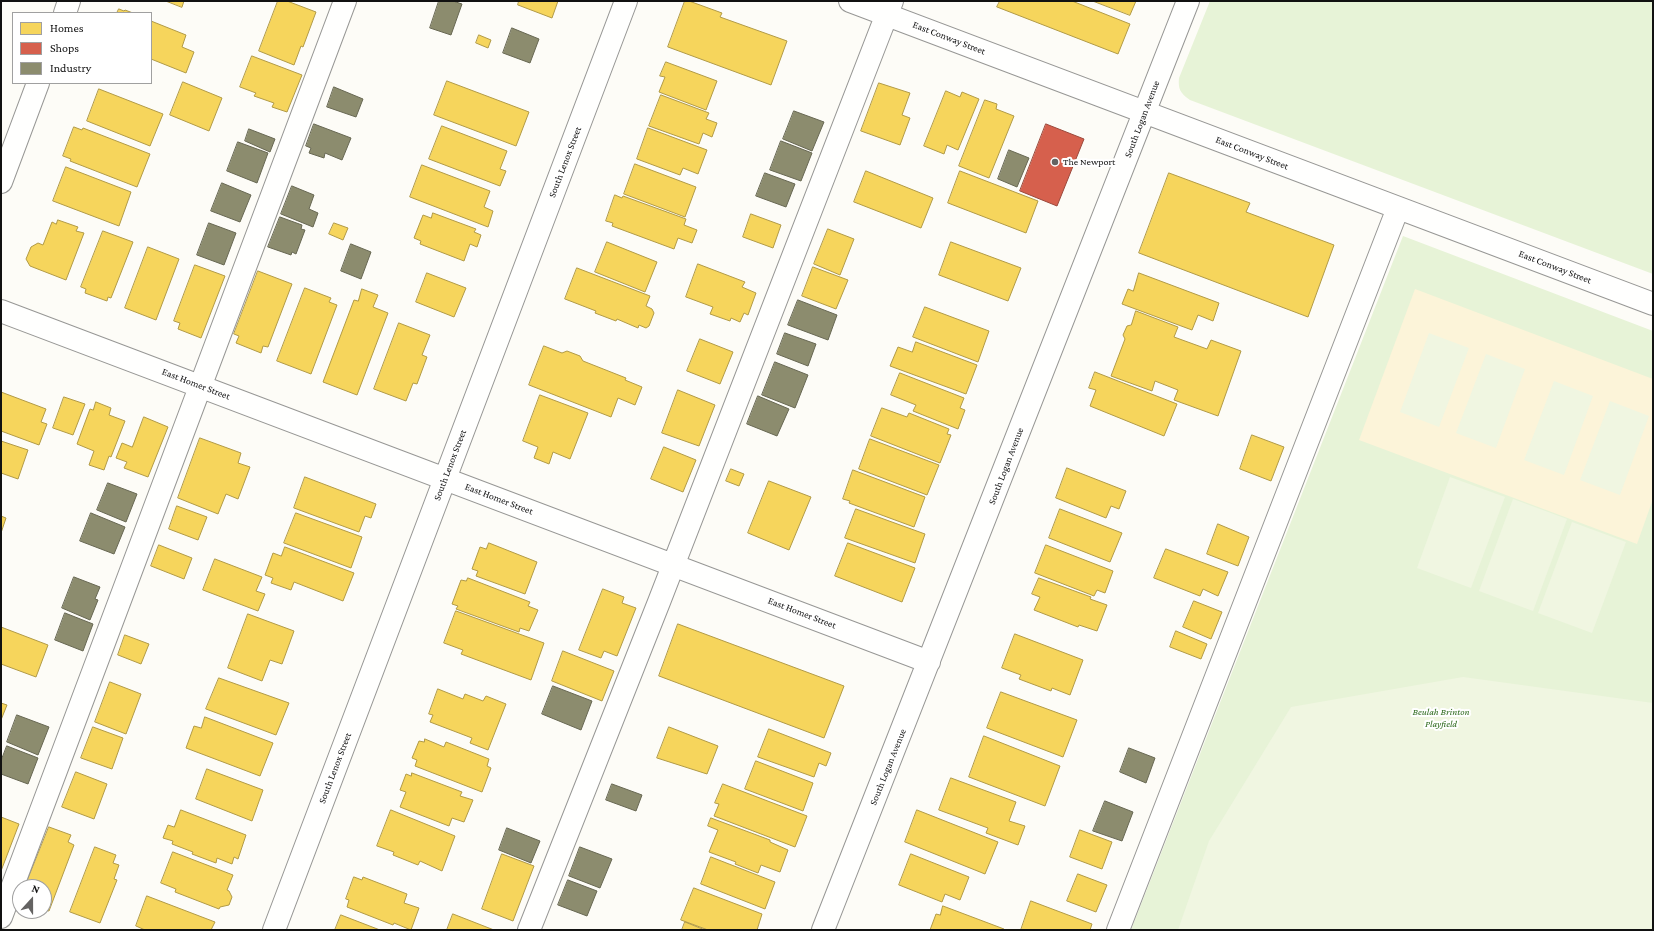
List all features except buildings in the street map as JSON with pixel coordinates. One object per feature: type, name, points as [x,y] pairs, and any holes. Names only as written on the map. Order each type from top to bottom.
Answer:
[{"type":"street","points":[[65,12],[69,1]]},
{"type":"street","points":[[1,917],[345,1]]},
{"type":"street","name":"South Lenox Street","points":[[274,930],[626,1]]},
{"type":"street","name":"East Conway Street","points":[[850,1],[889,8],[1145,112],[1653,304]]},
{"type":"street","name":"South Logan Avenue","points":[[824,930],[1188,1]]},
{"type":"street","points":[[529,930],[889,8]]},
{"type":"street","points":[[1,182],[38,84]]},
{"type":"street","points":[[1118,930],[1398,208]]},
{"type":"street","name":"East Homer Street","points":[[1,311],[929,662]]},
{"type":"green space","points":[[1210,1],[1653,1],[1653,274],[1190,100],[1180,90],[1179,78]]},
{"type":"green space","name":"Beulah Brinton Playfield","points":[[1403,236],[1653,331],[1653,930],[1131,930]]},
{"type":"green space","points":[[1429,333],[1469,348],[1439,427],[1400,412]]},
{"type":"green space","points":[[1486,354],[1525,369],[1496,448],[1456,433]]},
{"type":"green space","points":[[1554,381],[1593,396],[1564,475],[1524,460]]},
{"type":"green space","points":[[1610,401],[1649,416],[1620,495],[1580,480]]},
{"type":"green space","points":[[1450,477],[1505,497],[1471,588],[1417,568]]},
{"type":"green space","points":[[1513,499],[1567,519],[1533,611],[1479,591]]},
{"type":"green space","points":[[1572,522],[1626,542],[1592,633],[1538,613]]},
{"type":"green space","points":[[1463,677],[1653,703],[1653,918],[1651,930],[1178,930],[1209,841],[1291,707]]},
{"type":"sand","points":[[1415,289],[1653,379],[1653,499],[1637,544],[1359,440]]},
{"type":"place","name":"The Newport","points":[[1055,162]]}]
